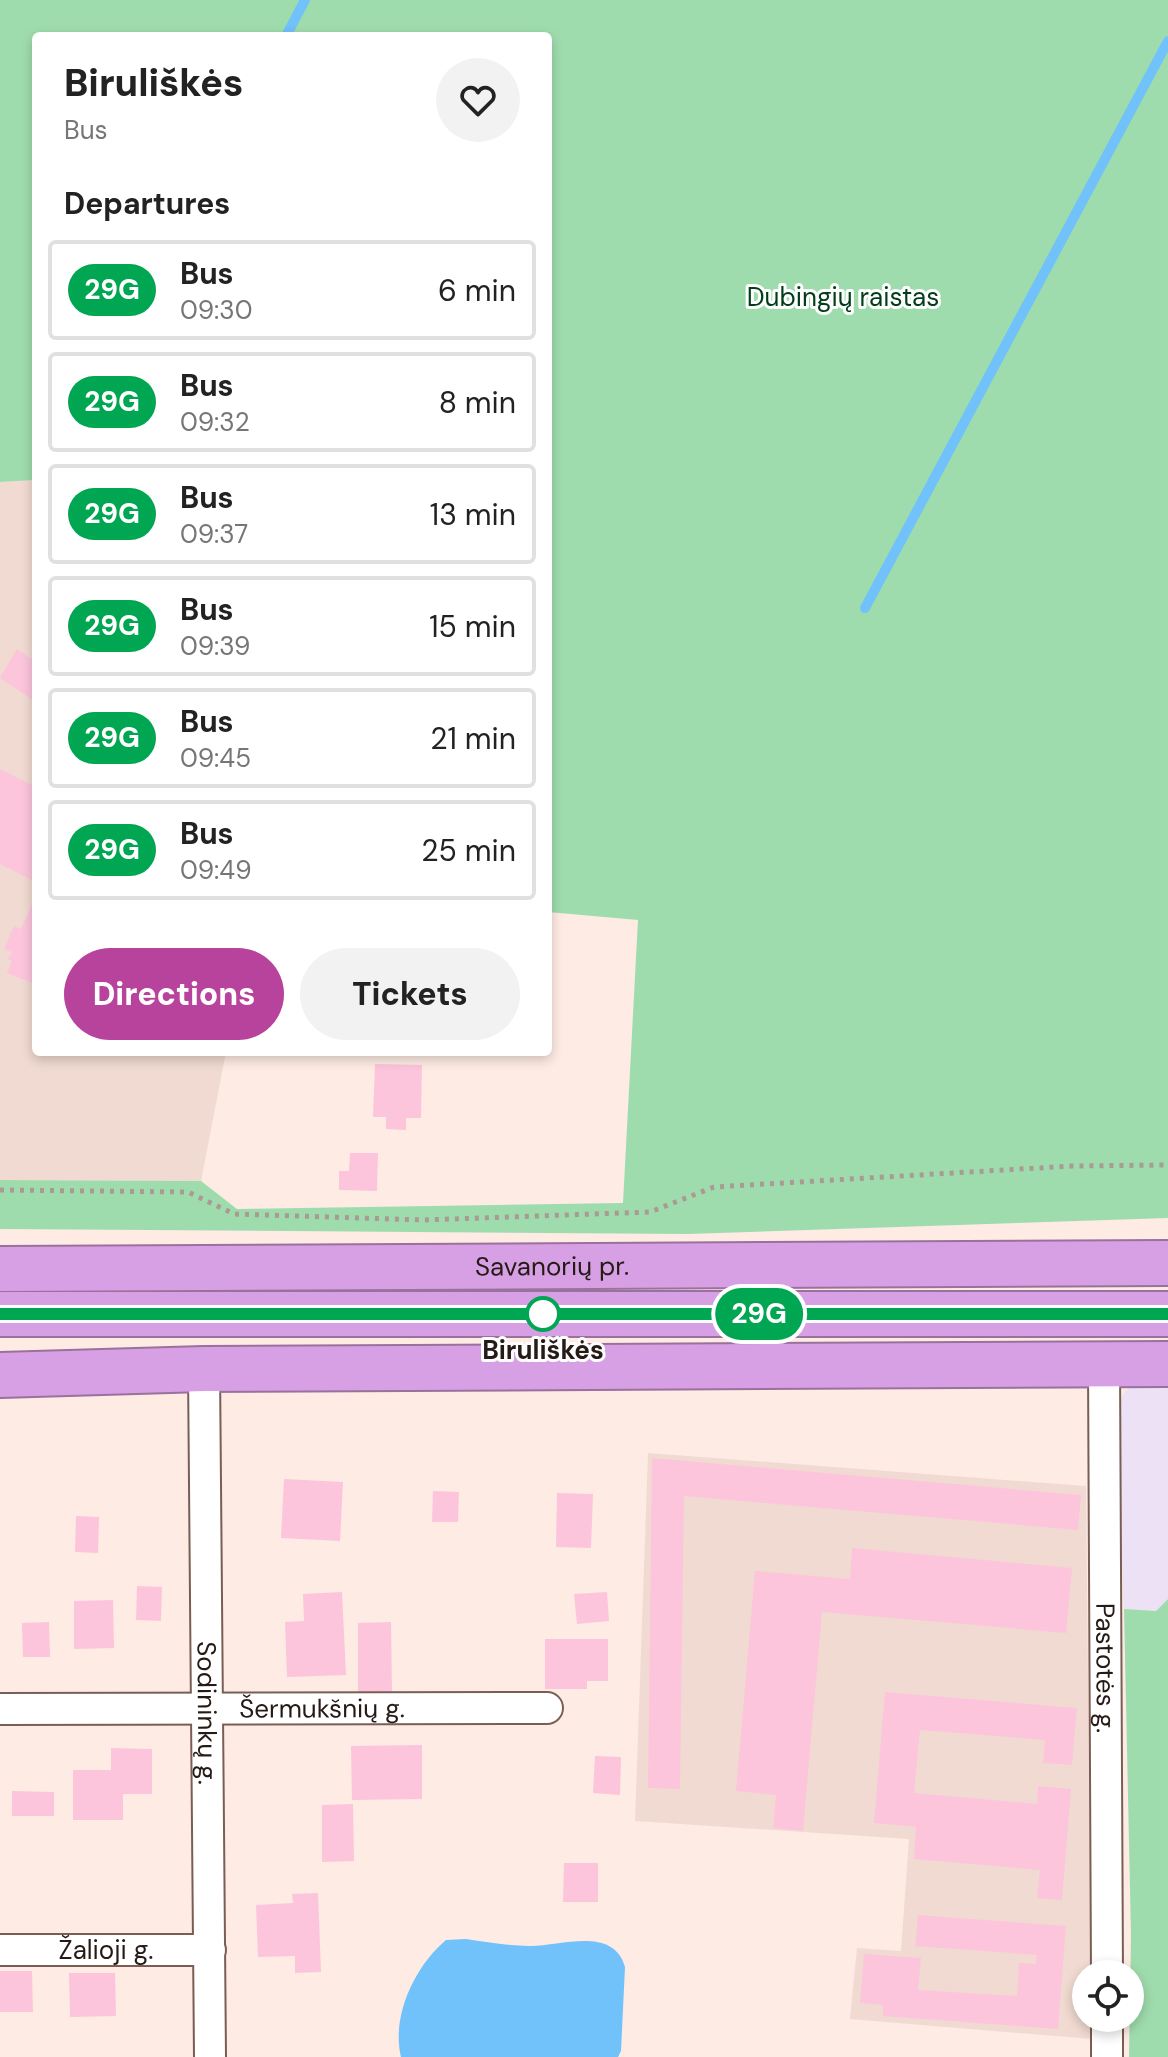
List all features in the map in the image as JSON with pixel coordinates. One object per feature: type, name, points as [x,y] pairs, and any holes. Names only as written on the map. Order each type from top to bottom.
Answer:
[{"type":"highway","name":"Savanorių pr.","points":[[0,1269],[1168,1263]]},
{"type":"highway","name":"Savanorių pr.","points":[[0,1314],[1168,1314]]},
{"type":"highway","points":[[0,1375],[204,1369],[1168,1364]]},
{"type":"street","name":"Pastotės g.","points":[[1104,1364],[1107,1960]]},
{"type":"street","name":"Sodininkų g.","points":[[204,1369],[210,2057]]},
{"type":"street","name":"Šermukšnių g.","points":[[0,1709],[209,1706],[547,1708]]},
{"type":"street","name":"Žalioji g.","points":[[0,1950],[210,1950]]},
{"type":"street","points":[[1107,2032],[1107,2057]]},
{"type":"path","points":[[0,1190],[188,1192],[234,1214],[424,1220],[650,1212],[714,1187],[1072,1166],[1168,1165]]},
{"type":"shaded area","points":[[32,480],[32,1056],[225,1056],[201,1181],[0,1180],[0,482]]},
{"type":"shaded area","points":[[1152,1375],[1168,1376],[1168,1599],[1156,1611],[1124,1609],[1115,1412],[1125,1391]]},
{"type":"shaded area","points":[[648,1453],[1086,1486],[1091,1960],[1072,1960],[1072,2032],[1092,2032],[1092,2039],[850,2019],[857,1948],[901,1951],[909,1839],[635,1821]]},
{"type":"green space","name":"Dubingių raistas","points":[[0,0],[1168,0],[1168,1218],[688,1234],[0,1229],[0,1180],[201,1181],[237,1209],[623,1203],[638,920],[552,912],[552,32],[32,32],[32,480],[0,482]]},
{"type":"green space","points":[[1168,1599],[1168,2057],[1129,2057],[1129,2032],[1144,2032],[1144,1960],[1131,1960],[1124,1609],[1156,1611]]},
{"type":"water","points":[[466,1939],[521,1946],[584,1941],[609,1946],[619,1954],[625,1967],[621,2051],[618,2057],[401,2057],[399,2025],[408,1993],[424,1963],[446,1940]]},
{"type":"building","points":[[17,649],[32,658],[32,699],[0,678]]},
{"type":"building","points":[[0,769],[32,785],[32,880],[0,864]]},
{"type":"building","points":[[32,904],[32,983],[7,973],[12,952],[4,949],[14,926],[21,929]]},
{"type":"building","points":[[375,1064],[422,1065],[421,1118],[406,1118],[406,1130],[386,1129],[386,1117],[373,1117]]},
{"type":"building","points":[[350,1153],[378,1153],[377,1191],[339,1190],[339,1171],[349,1171]]},
{"type":"building","points":[[652,1458],[1081,1495],[1078,1530],[684,1496],[680,1789],[648,1788]]},
{"type":"building","points":[[284,1479],[343,1482],[340,1541],[281,1538]]},
{"type":"building","points":[[433,1491],[459,1492],[458,1522],[432,1522]]},
{"type":"building","points":[[557,1493],[593,1494],[591,1548],[556,1547]]},
{"type":"building","points":[[76,1516],[99,1517],[98,1553],[75,1552]]},
{"type":"building","points":[[852,1548],[1072,1568],[1066,1633],[822,1612],[803,1831],[773,1828],[776,1795],[736,1791],[755,1571],[850,1579]]},
{"type":"building","points":[[137,1586],[162,1587],[161,1621],[136,1620]]},
{"type":"building","points":[[342,1592],[346,1675],[287,1677],[285,1622],[304,1621],[303,1594]]},
{"type":"building","points":[[607,1592],[609,1621],[577,1624],[574,1594]]},
{"type":"building","points":[[113,1600],[114,1648],[74,1649],[74,1601]]},
{"type":"building","points":[[49,1622],[50,1657],[23,1657],[22,1623]]},
{"type":"building","points":[[391,1622],[392,1693],[358,1693],[358,1623]]},
{"type":"building","points":[[545,1639],[608,1639],[608,1681],[587,1681],[587,1689],[545,1689]]},
{"type":"building","points":[[885,1692],[1077,1708],[1072,1765],[1043,1763],[1045,1740],[920,1730],[914,1793],[1037,1804],[1038,1786],[1071,1789],[1062,1900],[1037,1898],[1040,1870],[914,1859],[916,1827],[874,1823]]},
{"type":"building","points":[[422,1745],[422,1799],[352,1800],[351,1746]]},
{"type":"building","points":[[111,1748],[152,1749],[152,1794],[123,1794],[123,1820],[73,1820],[73,1770],[111,1770]]},
{"type":"building","points":[[595,1756],[621,1757],[620,1795],[593,1793]]},
{"type":"building","points":[[12,1791],[54,1792],[54,1816],[12,1816]]},
{"type":"building","points":[[353,1804],[354,1861],[322,1862],[322,1805]]},
{"type":"building","points":[[564,1863],[598,1863],[598,1902],[563,1902]]},
{"type":"building","points":[[318,1893],[321,1972],[295,1973],[295,1956],[258,1957],[256,1905],[293,1903],[292,1894]]},
{"type":"building","points":[[918,1915],[1066,1926],[1058,2029],[883,2016],[883,2005],[860,2003],[864,1954],[921,1958],[918,1990],[1017,1996],[1019,1963],[1036,1964],[1037,1955],[915,1946]]},
{"type":"building","points":[[0,1971],[32,1971],[33,2012],[0,2012]]},
{"type":"building","points":[[69,1973],[115,1973],[116,2016],[70,2017]]},
{"type":"waterway","points":[[288,32],[305,0]]},
{"type":"waterway","points":[[865,608],[1168,41]]},
{"type":"bus line","name":"29G","points":[[0,1314],[1168,1314]]},
{"type":"place","name":"Biruliškės","points":[[543,1314]]}]
